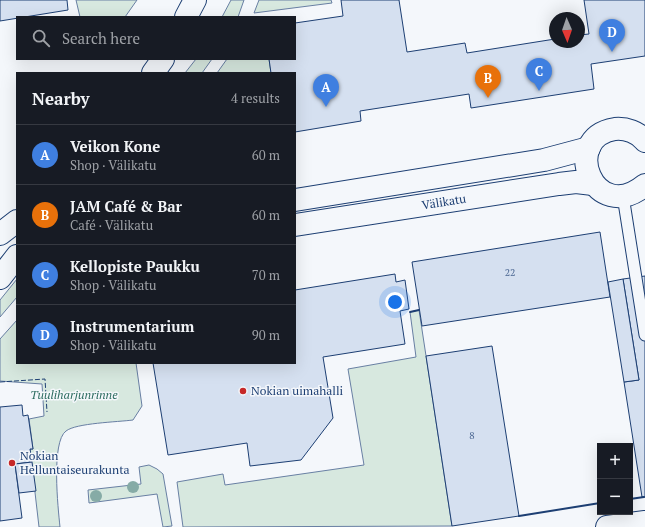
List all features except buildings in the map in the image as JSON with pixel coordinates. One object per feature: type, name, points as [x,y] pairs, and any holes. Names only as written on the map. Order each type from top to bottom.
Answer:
[{"type":"street","points":[[187,16],[195,0]]},
{"type":"street","points":[[154,72],[162,60]]},
{"type":"street","points":[[645,139],[633,131],[620,128],[608,130],[596,138],[589,148],[586,160],[587,173],[593,184],[602,191],[612,195],[623,196],[635,192],[645,184]]},
{"type":"street","name":"Välikatu","points":[[296,200],[544,160],[589,148]]},
{"type":"street","name":"Välikatu","points":[[296,225],[558,184],[593,184]]},
{"type":"street","points":[[0,234],[16,222]]},
{"type":"street","points":[[0,278],[16,257]]},
{"type":"street","points":[[607,527],[645,522]]},
{"type":"lane","points":[[623,196],[645,335]]},
{"type":"green space","points":[[76,0],[137,0],[126,16],[80,16]]},
{"type":"green space","points":[[231,0],[244,0],[238,16],[223,16]]},
{"type":"green space","points":[[259,0],[331,0],[332,3],[254,13]]},
{"type":"green space","points":[[195,60],[211,60],[203,72],[186,72]]},
{"type":"green space","points":[[226,60],[269,60],[271,72],[218,72]]},
{"type":"green space","points":[[16,280],[16,298],[0,317],[0,300]]},
{"type":"green space","points":[[419,310],[452,526],[183,527],[177,482],[223,474],[225,485],[364,465],[348,369],[416,357],[410,312]]},
{"type":"green space","name":"Tuuliharjunrinne","points":[[16,321],[16,364],[136,364],[142,406],[133,420],[98,423],[71,428],[66,431],[61,438],[58,448],[57,461],[60,527],[39,527],[30,449],[33,449],[29,419],[44,416],[42,384],[0,381],[0,339]]},
{"type":"green space","points":[[149,465],[163,474],[172,526],[163,527],[157,494],[89,503],[88,490],[141,484],[139,467]]},
{"type":"fence","points":[[0,382],[45,379],[47,412]]},
{"type":"wall","points":[[410,312],[419,310]]},
{"type":"wall","points":[[633,499],[644,497]]},
{"type":"wall","points":[[519,516],[597,503]]},
{"type":"place","name":"Instrumentarium","points":[[612,52]]},
{"type":"place","name":"Kellopiste Paukku","points":[[539,91]]},
{"type":"place","name":"JAM Café & Bar","points":[[488,98]]},
{"type":"place","name":"Veikon Kone","points":[[326,107]]},
{"type":"place","name":"Nokian uimahalli","points":[[243,391]]},
{"type":"place","name":"Nokian Helluntaiseurakunta","points":[[12,463]]}]
